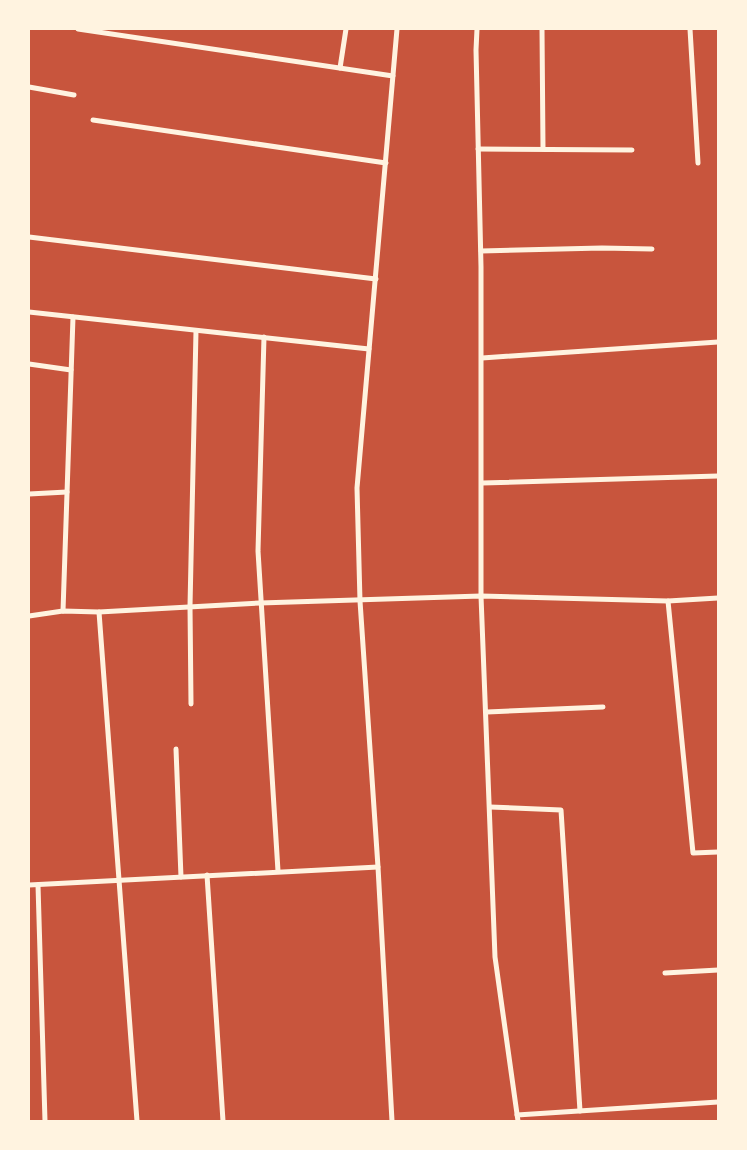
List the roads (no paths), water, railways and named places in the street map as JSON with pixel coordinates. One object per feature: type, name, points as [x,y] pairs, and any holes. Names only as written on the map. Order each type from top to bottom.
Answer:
[{"type":"street","points":[[78,29],[393,76]]},
{"type":"street","points":[[340,68],[346,29]]},
{"type":"street","points":[[392,1121],[378,867],[360,601],[357,488],[397,29]]},
{"type":"street","points":[[477,29],[482,358],[481,596],[495,957],[518,1118],[580,1111],[718,1102]]},
{"type":"street","points":[[542,29],[544,149]]},
{"type":"street","points":[[690,29],[698,163]]},
{"type":"street","points":[[29,87],[74,94]]},
{"type":"street","points":[[93,120],[386,162]]},
{"type":"street","points":[[478,149],[632,150]]},
{"type":"street","points":[[29,237],[376,280]]},
{"type":"street","points":[[481,250],[652,249]]},
{"type":"street","points":[[29,312],[370,349]]},
{"type":"street","points":[[62,611],[73,317]]},
{"type":"street","points":[[191,704],[190,606],[196,330]]},
{"type":"street","points":[[264,338],[258,551],[278,872]]},
{"type":"street","points":[[482,358],[718,342]]},
{"type":"street","points":[[29,364],[71,370]]},
{"type":"street","points":[[482,483],[718,476]]},
{"type":"street","points":[[29,494],[67,492]]},
{"type":"street","points":[[29,616],[62,611],[99,612],[260,603],[481,596],[668,601],[718,598]]},
{"type":"street","points":[[668,601],[693,853],[718,852]]},
{"type":"street","points":[[99,612],[137,1121]]},
{"type":"street","points":[[486,712],[604,708]]},
{"type":"street","points":[[176,749],[181,876]]},
{"type":"street","points":[[490,807],[561,810],[580,1111]]},
{"type":"street","points":[[29,885],[378,867]]},
{"type":"street","points":[[207,875],[223,1121]]},
{"type":"street","points":[[38,885],[45,1121]]},
{"type":"street","points":[[665,973],[718,970]]}]
